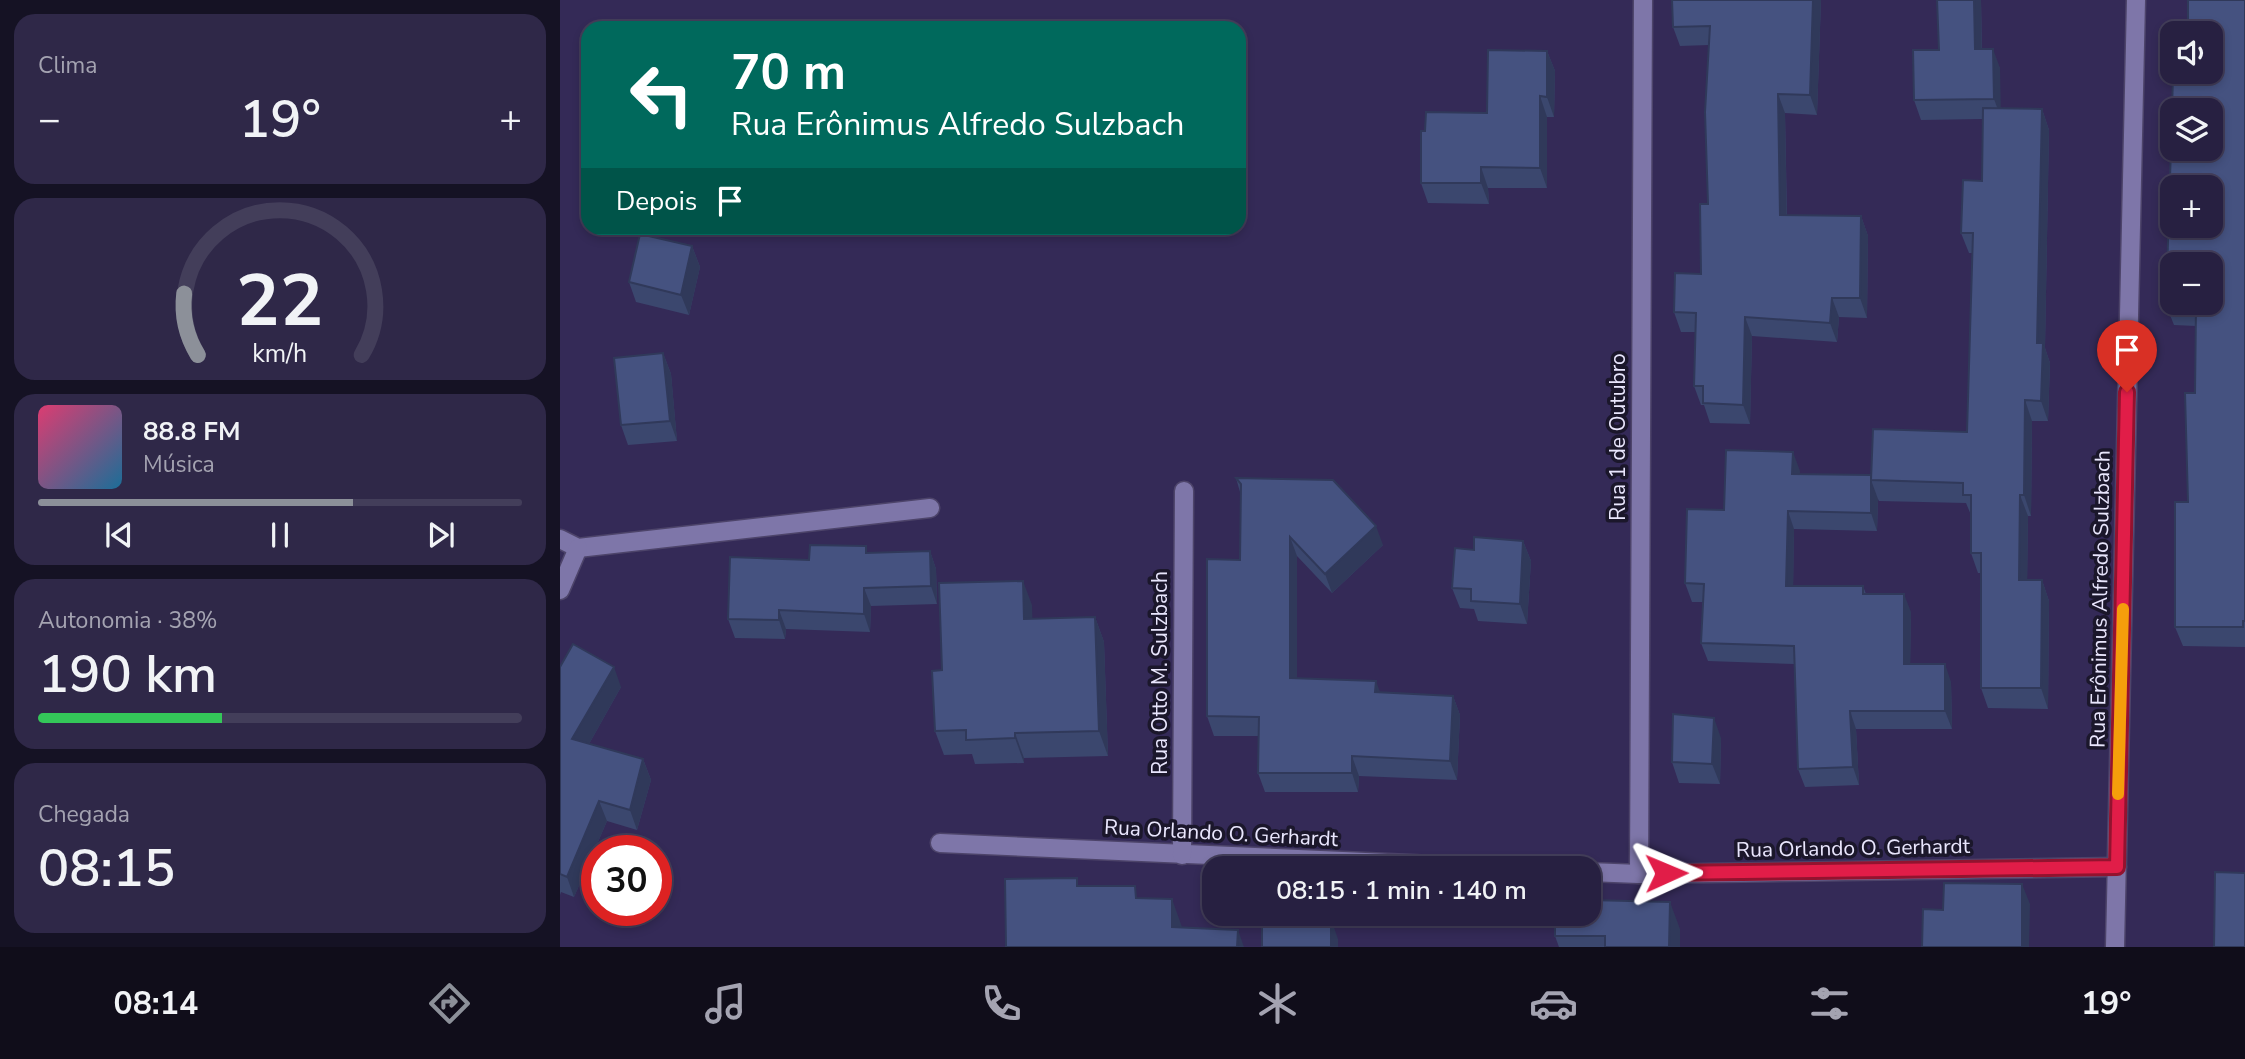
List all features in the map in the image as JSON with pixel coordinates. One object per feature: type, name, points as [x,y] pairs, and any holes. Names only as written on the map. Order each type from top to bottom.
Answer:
[{"type":"street","name":"Rua 1 de Outubro","points":[[1639,874],[1643,0]]},
{"type":"street","name":"Rua Erônimus Alfredo Sulzbach","points":[[2115,947],[2136,0]]},
{"type":"street","name":"Rua Otto M. Sulzbach","points":[[1182,855],[1185,491]]},
{"type":"street","points":[[560,539],[578,548],[930,508]]},
{"type":"street","points":[[560,590],[578,548]]},
{"type":"street","name":"Rua Orlando O. Gerhardt","points":[[940,843],[1206,856]]},
{"type":"street","name":"Rua Orlando O. Gerhardt","points":[[1601,872],[2117,867]]},
{"type":"building","points":[[1672,0],[1813,0],[1810,95],[1778,94],[1780,215],[1861,216],[1860,298],[1832,298],[1830,323],[1745,317],[1743,405],[1703,403],[1703,386],[1694,386],[1696,313],[1674,312],[1675,273],[1701,274],[1700,204],[1708,204],[1705,112],[1710,26],[1673,27]]},
{"type":"building","points":[[1937,0],[1974,0],[1975,49],[1993,49],[1994,99],[1914,100],[1913,50],[1939,50]]},
{"type":"building","points":[[2188,0],[2245,0],[2243,627],[2175,627],[2175,502],[2188,502],[2185,393],[2195,393],[2196,315],[2223,315],[2223,252],[2168,252],[2168,238],[2223,238],[2223,175],[2170,175],[2171,161],[2223,161],[2223,98],[2172,98],[2173,84],[2223,84],[2223,21],[2188,21]]},
{"type":"building","points":[[1488,50],[1547,51],[1547,97],[1540,96],[1540,168],[1481,167],[1481,183],[1421,183],[1421,131],[1425,131],[1426,112],[1487,113]]},
{"type":"building","points":[[1983,108],[2042,109],[2037,343],[2043,343],[2041,401],[2025,400],[2024,495],[2020,495],[2019,580],[2042,580],[2041,688],[1981,688],[1981,553],[1971,553],[1971,495],[1963,495],[1963,483],[1871,480],[1873,429],[1967,432],[1973,233],[1961,233],[1963,180],[1982,181]]},
{"type":"building","points":[[640,235],[692,246],[681,295],[629,282]]},
{"type":"building","points":[[663,353],[670,421],[621,425],[614,358]]},
{"type":"building","points":[[1726,450],[1793,452],[1792,474],[1871,475],[1871,513],[1788,511],[1786,586],[1863,586],[1863,594],[1904,594],[1904,664],[1945,664],[1945,711],[1850,711],[1853,767],[1798,769],[1794,646],[1701,643],[1704,584],[1685,583],[1687,509],[1724,510]]},
{"type":"building","points":[[1236,478],[1333,480],[1376,526],[1325,574],[1290,537],[1290,678],[1376,681],[1375,692],[1453,696],[1450,761],[1352,756],[1352,773],[1258,773],[1259,717],[1207,716],[1207,559],[1240,560],[1241,484]]},
{"type":"building","points":[[1474,537],[1523,541],[1520,604],[1471,601],[1471,589],[1452,588],[1455,548],[1474,550]]},
{"type":"building","points":[[810,545],[866,546],[866,553],[930,551],[931,586],[864,588],[864,614],[779,610],[779,620],[728,619],[730,557],[809,560]]},
{"type":"building","points":[[1023,581],[1024,619],[1095,617],[1099,731],[1015,733],[1015,738],[966,740],[966,730],[935,731],[932,671],[942,670],[939,583]]},
{"type":"building","points":[[573,644],[614,667],[572,739],[643,759],[630,810],[599,801],[585,835],[581,835],[581,844],[567,877],[560,874],[560,667]]},
{"type":"building","points":[[1673,714],[1714,718],[1712,764],[1672,762]]},
{"type":"building","points":[[2215,872],[2245,873],[2245,947],[2214,947]]},
{"type":"building","points":[[1077,878],[1077,886],[1135,886],[1136,898],[1172,899],[1172,927],[1238,930],[1237,947],[1006,947],[1005,879]]},
{"type":"building","points":[[1944,883],[2022,884],[2022,947],[1922,947],[1923,909],[1943,910]]},
{"type":"building","points":[[1601,900],[1670,902],[1669,947],[1605,947],[1605,936],[1555,936],[1555,926],[1601,926]]},
{"type":"building","points":[[1262,926],[1331,926],[1331,947],[1262,947]]},
{"type":"slow traffic","points":[[2118,794],[2123,609]]},
{"type":"route","points":[[1666,873],[2117,867],[2127,392]]}]
